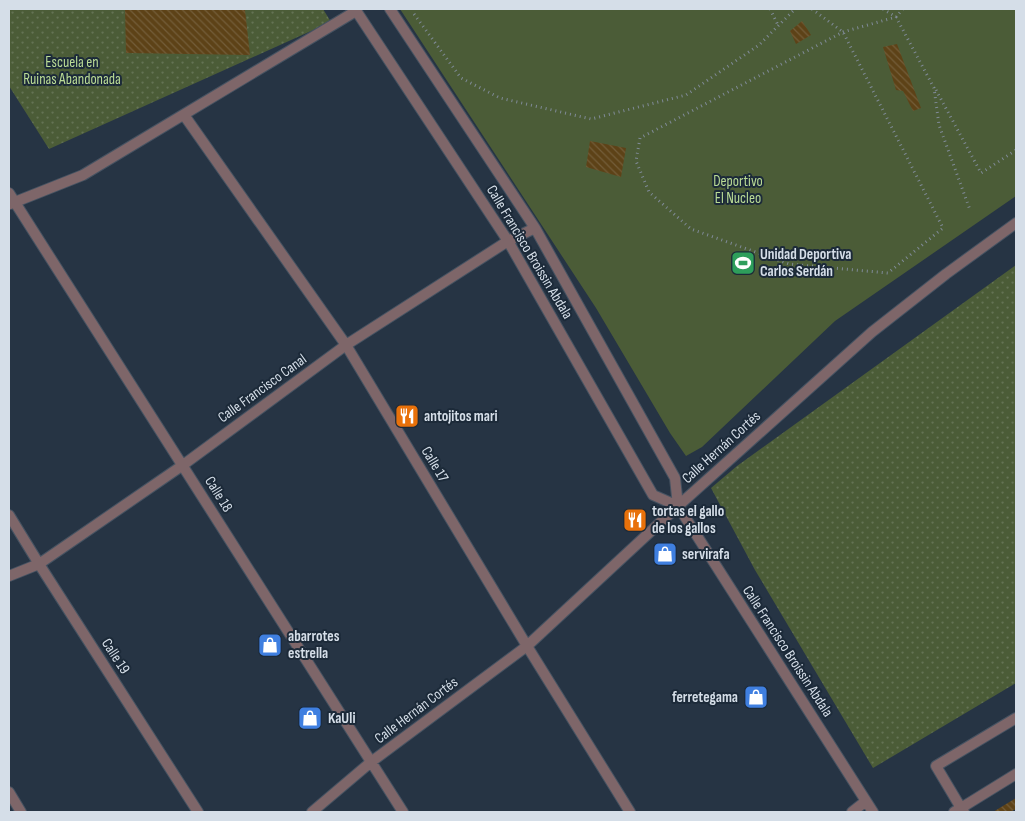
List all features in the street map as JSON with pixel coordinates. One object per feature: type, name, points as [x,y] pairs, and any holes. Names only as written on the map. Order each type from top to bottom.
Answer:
[{"type":"street","name":"Calle Francisco Broissin Abdala","points":[[390,9],[534,228],[676,478],[678,506],[873,812]]},
{"type":"street","name":"Calle Francisco Broissin Abdala","points":[[355,10],[508,241],[653,495],[678,506]]},
{"type":"street","points":[[12,204],[83,174],[184,115],[355,10]]},
{"type":"street","name":"Calle 17","points":[[184,115],[346,345],[527,646],[630,812]]},
{"type":"street","name":"Calle 18","points":[[9,193],[12,204],[183,465],[370,762],[404,812]]},
{"type":"street","name":"Calle Hernán Cortés","points":[[312,812],[370,762],[527,646],[678,506],[872,332],[946,274],[1016,223]]},
{"type":"street","name":"Calle Francisco Canal","points":[[9,576],[39,564],[183,465],[346,345],[508,241],[534,228]]},
{"type":"street","name":"Calle 19","points":[[9,515],[198,812]]},
{"type":"street","points":[[1016,718],[936,766],[960,811],[1016,774]]},
{"type":"street","points":[[9,792],[20,812]]},
{"type":"street","points":[[852,812],[866,801]]},
{"type":"path","points":[[770,9],[778,25]]},
{"type":"path","points":[[419,21],[461,78],[500,98],[591,119],[686,95],[759,44],[795,9]]},
{"type":"path","points":[[812,9],[843,32],[943,228],[888,272],[789,264],[691,229],[649,192],[636,161],[640,138],[843,32],[896,17],[903,9]]},
{"type":"path","points":[[883,9],[896,17],[981,173],[1016,150]]},
{"type":"path","points":[[934,88],[939,125],[970,210]]},
{"type":"green space","name":"Escuela en Ruinas Abandonada","points":[[9,9],[323,9],[331,22],[49,149],[9,86]]},
{"type":"green space","name":"Unidad Deportiva Carlos Serdán","points":[[400,9],[1016,9],[1016,196],[835,321],[702,447],[686,456],[670,433],[596,308]]},
{"type":"green space","points":[[1016,265],[1016,683],[873,768],[755,570],[711,488],[737,466]]},
{"type":"building","points":[[125,9],[245,10],[250,55],[126,53]]},
{"type":"building","points":[[802,21],[811,35],[796,44],[790,31]]},
{"type":"building","points":[[897,44],[921,108],[913,111],[903,91],[896,90],[883,47]]},
{"type":"building","points":[[590,141],[626,148],[621,177],[586,167]]},
{"type":"building","points":[[1016,798],[1016,809],[1010,812],[993,812]]},
{"type":"place","name":"Unidad Deportiva Carlos Serdán","points":[[743,263]]},
{"type":"place","name":"antojitos mari","points":[[407,416]]},
{"type":"place","name":"tortas el gallo de los gallos","points":[[635,520]]},
{"type":"place","name":"servirafa","points":[[665,554]]},
{"type":"place","name":"abarrotes estrella","points":[[270,645]]},
{"type":"place","name":"ferretegama","points":[[756,697]]},
{"type":"place","name":"KaUli","points":[[310,718]]},
{"type":"park label","name":"Deportivo El Nucleo","points":[[738,190]]}]
